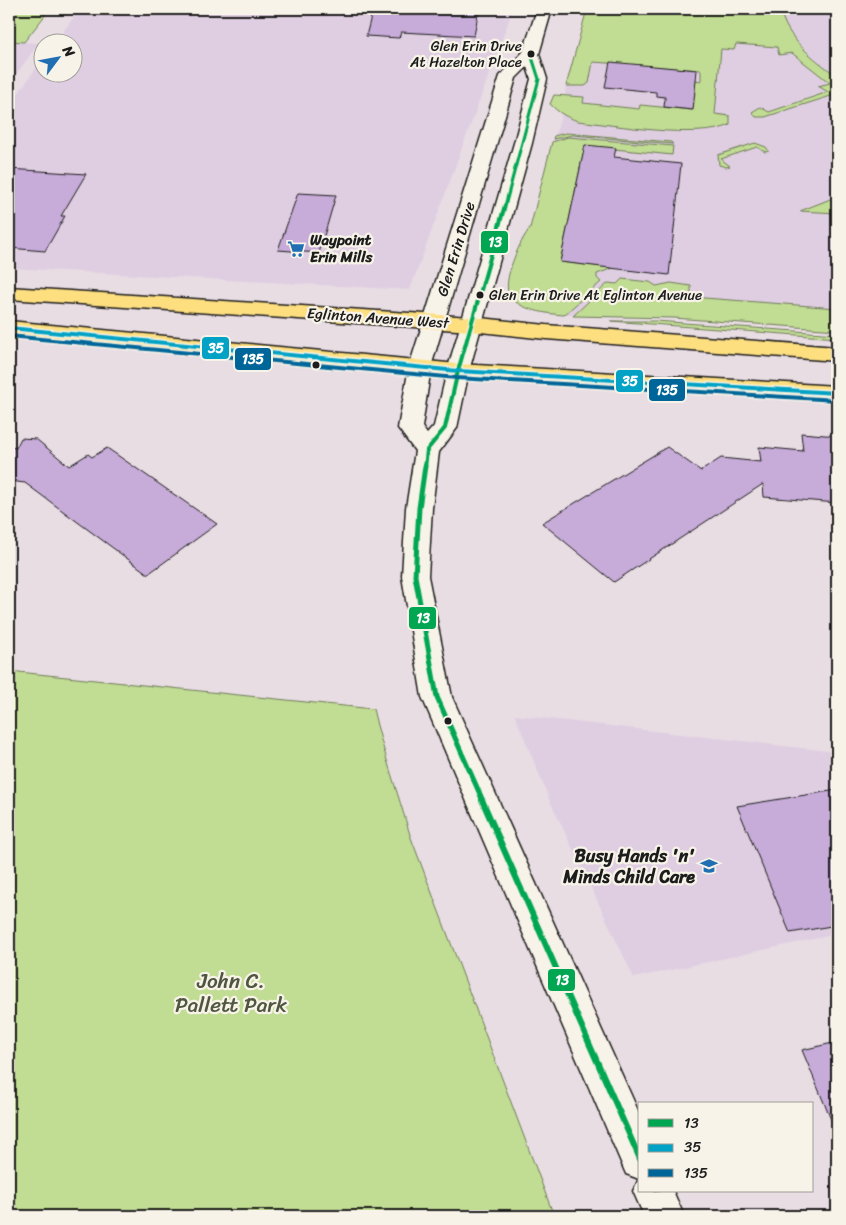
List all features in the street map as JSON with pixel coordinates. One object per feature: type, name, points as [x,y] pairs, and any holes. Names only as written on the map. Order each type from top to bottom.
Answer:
[{"type":"main road","name":"Eglinton Avenue West","points":[[9,293],[471,324],[546,332],[837,354]]},
{"type":"main road","points":[[9,328],[458,371],[837,394]]},
{"type":"street","points":[[532,54],[544,9]]},
{"type":"street","name":"Glen Erin Drive","points":[[532,54],[539,79],[458,371],[445,428],[427,450],[410,428],[420,367],[508,76],[532,54]]},
{"type":"street","points":[[427,450],[419,508],[415,576],[437,697],[638,1155]]},
{"type":"street","points":[[653,1192],[664,1216]]},
{"type":"shaded area","points":[[80,9],[513,9],[410,290],[9,268],[9,106],[32,74],[32,82],[82,82],[82,32],[63,32]]},
{"type":"shaded area","points":[[587,9],[837,9],[837,330],[674,318],[548,314],[516,302],[509,295],[507,286],[515,255],[520,246],[521,239],[530,228],[552,142],[562,115],[566,86]]},
{"type":"shaded area","points":[[9,41],[32,43],[32,53],[9,84]]},
{"type":"shaded area","name":"Busy Hands 'n' Minds Child Care","points":[[515,715],[837,752],[837,934],[634,978],[549,799]]},
{"type":"green space","points":[[9,9],[50,9],[24,42],[9,41]]},
{"type":"green space","points":[[587,9],[780,9],[788,30],[795,39],[810,55],[837,76],[837,94],[765,117],[756,117],[752,112],[760,107],[769,112],[828,92],[818,86],[830,83],[792,53],[779,55],[777,47],[736,44],[734,50],[721,49],[715,114],[730,116],[730,125],[716,129],[678,131],[578,121],[556,110],[550,104],[554,95],[584,97],[583,103],[639,109],[640,105],[692,110],[696,80],[701,81],[701,70],[593,62],[589,83],[585,86],[566,86]]},
{"type":"green space","points":[[566,133],[671,142],[673,144],[573,135],[553,139],[554,136]]},
{"type":"green space","points":[[568,137],[673,146],[672,155],[585,146],[560,262],[613,268],[597,274],[597,278],[601,282],[564,315],[542,312],[520,305],[510,296],[508,281],[517,251],[530,228],[552,142]]},
{"type":"green space","points":[[755,143],[766,147],[769,151],[765,152],[757,147],[721,159],[730,166],[719,165],[718,155]]},
{"type":"green space","points":[[833,198],[837,202],[837,213],[800,211]]},
{"type":"green space","points":[[622,279],[650,282],[656,286],[671,283],[691,286],[691,297],[837,308],[837,330],[674,318],[573,316],[608,283],[617,284]]},
{"type":"green space","points":[[611,321],[656,321],[837,334],[837,338]]},
{"type":"green space","name":"John C. Pallett Park","points":[[9,671],[373,709],[410,835],[554,1216],[9,1216]]},
{"type":"building","points":[[373,9],[479,9],[474,36],[401,32],[399,38],[366,36]]},
{"type":"building","points":[[610,62],[697,70],[693,110],[664,107],[665,97],[656,96],[656,92],[605,87]]},
{"type":"building","points":[[585,145],[616,148],[614,157],[681,164],[669,275],[560,262]]},
{"type":"building","points":[[9,169],[86,174],[61,216],[65,216],[45,251],[9,248]]},
{"type":"building","points":[[298,193],[336,195],[319,253],[278,250]]},
{"type":"building","points":[[801,433],[837,436],[837,503],[764,497],[763,484],[614,582],[542,523],[667,447],[701,471],[721,458],[761,462],[759,447],[803,451]]},
{"type":"building","points":[[21,438],[36,439],[69,466],[88,454],[92,457],[107,448],[217,524],[148,574],[25,483],[9,481],[9,447],[16,448]]},
{"type":"building","points":[[837,790],[837,925],[790,933],[737,806]]},
{"type":"building","points":[[837,1042],[837,1134],[802,1050]]},
{"type":"transit line","name":"13","points":[[531,54],[539,79],[523,143],[458,371],[445,428],[427,450],[419,508],[415,576],[437,697],[638,1154]]},
{"type":"transit line","name":"35","points":[[9,328],[458,371],[837,393]]},
{"type":"transit line","name":"135","points":[[9,336],[457,378],[837,400]]},
{"type":"place","name":"Glen Erin Drive At Hazelton Place","points":[[531,54]]},
{"type":"place","name":"Waypoint Erin Mills","points":[[296,249]]},
{"type":"place","name":"Glen Erin Drive At Eglinton Avenue","points":[[480,295]]},
{"type":"place","name":"Busy Hands 'n' Minds Child Care","points":[[709,866]]}]
